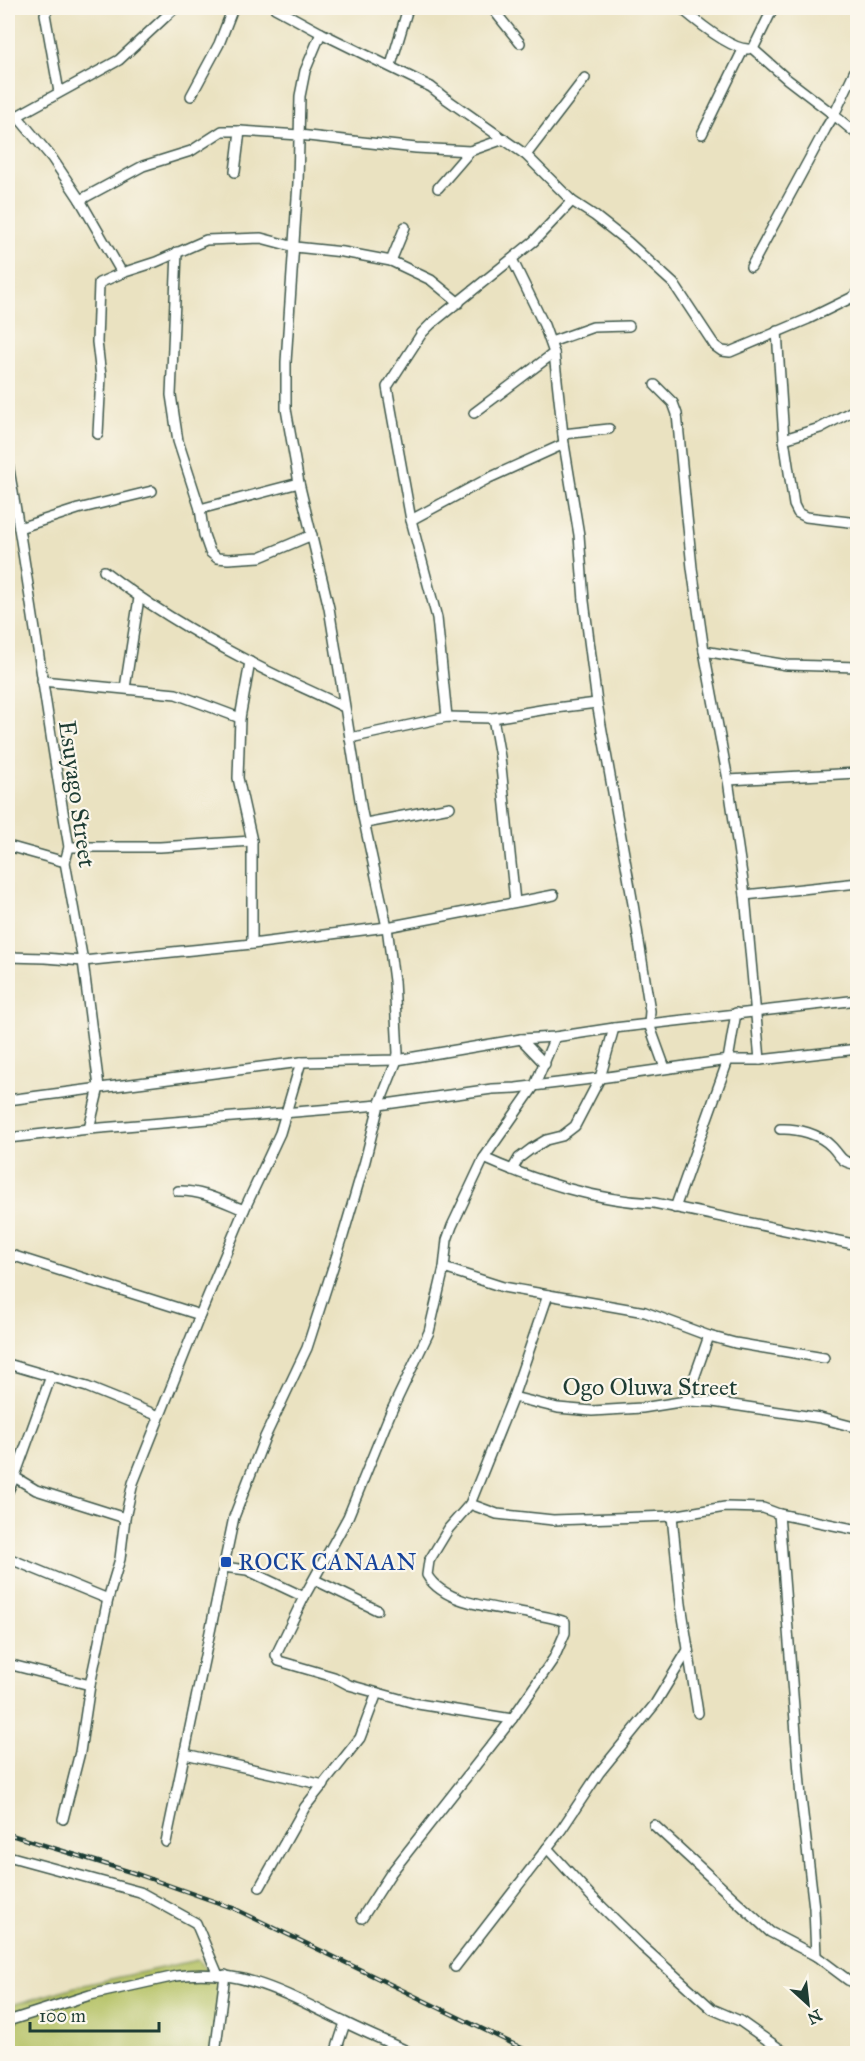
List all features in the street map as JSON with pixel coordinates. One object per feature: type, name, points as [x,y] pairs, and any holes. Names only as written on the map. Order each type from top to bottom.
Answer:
[{"type":"street","points":[[49,8],[45,14],[59,92]]},
{"type":"street","points":[[8,121],[119,60],[175,8]]},
{"type":"street","points":[[191,96],[219,45],[232,8]]},
{"type":"street","points":[[276,8],[321,33],[431,87],[526,154],[572,201],[596,216],[628,242],[674,284],[715,346],[722,351],[730,352],[855,298]]},
{"type":"street","points":[[391,66],[408,8]]},
{"type":"street","points":[[492,8],[519,43]]},
{"type":"street","points":[[681,8],[721,38],[748,49],[858,135]]},
{"type":"street","points":[[702,134],[773,8]]},
{"type":"street","points":[[166,1842],[234,1517],[265,1437],[307,1348],[343,1236],[379,1105],[398,1060],[394,981],[387,927],[344,707],[329,608],[298,483],[286,409],[287,339],[295,247],[302,85],[305,71],[321,33]]},
{"type":"street","points":[[751,267],[834,115],[858,64]]},
{"type":"street","points":[[526,154],[585,78]]},
{"type":"street","points":[[17,116],[52,158],[80,200],[122,273]]},
{"type":"street","points":[[80,200],[143,166],[191,151],[222,131],[299,135],[416,148],[470,151],[504,139]]},
{"type":"street","points":[[235,172],[240,131]]},
{"type":"street","points":[[438,188],[470,151]]},
{"type":"street","points":[[447,717],[436,618],[411,520],[387,387],[422,333],[442,314],[459,303],[534,242],[572,201]]},
{"type":"street","points":[[391,261],[405,227]]},
{"type":"street","points":[[98,434],[101,376],[97,342],[99,283],[206,240],[261,238],[295,247],[343,252],[391,261],[431,280],[459,303]]},
{"type":"street","points":[[177,252],[171,395],[178,441],[200,509],[204,535],[210,552],[217,558],[260,557],[312,535]]},
{"type":"street","points":[[512,259],[551,342],[554,354],[564,444],[577,520],[584,601],[597,703],[633,904],[650,1011],[649,1024],[665,1068]]},
{"type":"street","points":[[551,342],[593,327],[629,326]]},
{"type":"street","points":[[777,331],[784,439],[794,505],[798,513],[806,517],[858,523]]},
{"type":"street","points":[[474,413],[554,354]]},
{"type":"street","points":[[655,385],[673,403],[677,414],[692,568],[746,895],[760,1060]]},
{"type":"street","points":[[784,439],[820,428],[858,408]]},
{"type":"street","points":[[563,434],[609,429]]},
{"type":"street","points":[[411,520],[489,478],[564,444]]},
{"type":"street","name":"Esuyago Street","points":[[8,464],[69,847],[65,862],[83,961],[99,1087],[89,1129]]},
{"type":"street","points":[[200,509],[298,483]]},
{"type":"street","points":[[19,528],[78,508],[152,491]]},
{"type":"street","points":[[104,571],[139,598],[250,662],[344,707]]},
{"type":"street","points":[[125,688],[139,598]]},
{"type":"street","points":[[704,651],[787,665],[858,668]]},
{"type":"street","points":[[250,662],[240,718],[238,778],[252,841],[252,944]]},
{"type":"street","points":[[42,681],[176,694],[240,718]]},
{"type":"street","points":[[350,738],[447,717],[493,718],[597,703]]},
{"type":"street","points":[[493,718],[500,757],[515,902]]},
{"type":"street","points":[[728,780],[858,773]]},
{"type":"street","points":[[366,823],[450,807]]},
{"type":"street","points":[[69,847],[160,848],[252,841]]},
{"type":"street","points":[[8,846],[65,862]]},
{"type":"street","points":[[746,895],[858,884]]},
{"type":"street","points":[[8,957],[83,961],[252,944],[387,927],[554,895]]},
{"type":"street","points":[[8,1100],[301,1062],[398,1060],[521,1039],[555,1037],[736,1013],[858,1000]]},
{"type":"street","points":[[675,1208],[728,1060],[736,1013]]},
{"type":"street","points":[[512,1170],[519,1158],[531,1149],[546,1140],[562,1136],[575,1126],[600,1078],[614,1028]]},
{"type":"street","points":[[512,1719],[418,1704],[377,1693],[349,1685],[334,1677],[279,1661],[276,1655],[304,1597],[348,1517],[390,1414],[429,1332],[444,1268],[447,1240],[452,1226],[484,1158],[535,1085],[555,1037]]},
{"type":"street","points":[[521,1039],[545,1064]]},
{"type":"street","points":[[8,1138],[379,1105],[728,1060],[760,1060],[858,1050]]},
{"type":"street","points":[[63,1819],[80,1752],[90,1685],[108,1599],[120,1559],[125,1518],[133,1483],[244,1210],[280,1133],[301,1062]]},
{"type":"street","points":[[780,1129],[789,1128],[814,1135],[830,1145],[844,1162],[858,1165]]},
{"type":"street","points":[[484,1158],[512,1170],[568,1188],[634,1202],[654,1203],[858,1245]]},
{"type":"street","points":[[178,1191],[189,1190],[244,1210]]},
{"type":"street","points":[[8,1254],[200,1315]]},
{"type":"street","points":[[444,1268],[503,1287],[631,1308],[735,1343],[824,1358]]},
{"type":"street","points":[[362,1918],[390,1873],[512,1719],[554,1658],[565,1633],[565,1622],[514,1610],[484,1607],[437,1589],[427,1575],[429,1562],[448,1528],[470,1504],[513,1397],[548,1295]]},
{"type":"street","points":[[686,1401],[709,1336]]},
{"type":"street","points":[[8,1364],[87,1387],[159,1416]]},
{"type":"street","points":[[8,1491],[11,1475],[51,1376]]},
{"type":"street","name":"Ogo Oluwa Street","points":[[513,1397],[558,1408],[592,1411],[642,1408],[686,1401],[743,1405],[838,1421],[858,1428]]},
{"type":"street","points":[[11,1475],[36,1490],[125,1518]]},
{"type":"street","points":[[470,1504],[497,1514],[553,1520],[672,1516],[725,1507],[763,1508],[779,1514],[858,1530]]},
{"type":"street","points":[[779,1514],[801,1798],[814,1908],[816,1956]]},
{"type":"street","points":[[672,1516],[698,1713]]},
{"type":"street","points":[[8,1558],[108,1599]]},
{"type":"street","points":[[223,1567],[247,1570],[304,1597]]},
{"type":"street","points":[[315,1580],[377,1610]]},
{"type":"street","points":[[455,1967],[566,1823],[599,1773],[655,1704],[688,1650]]},
{"type":"street","points":[[8,1664],[90,1685]]},
{"type":"street","points":[[260,1887],[305,1807],[360,1738],[377,1693]]},
{"type":"street","points":[[185,1754],[324,1785]]},
{"type":"street","points":[[654,1826],[770,1932],[816,1956],[848,1980],[858,1984]]},
{"type":"street","points":[[547,1848],[591,1896],[712,2009],[740,2021],[787,2054]]},
{"type":"street","points":[[8,1856],[140,1892],[196,1923],[221,1975],[215,2054]]},
{"type":"street","points":[[8,2021],[90,1995],[176,1976],[221,1975],[271,1987],[413,2054]]},
{"type":"street","points":[[335,2054],[345,2023]]},
{"type":"green space","points":[[197,1960],[226,1988],[211,2053],[8,2054],[8,2006],[75,1987]]},
{"type":"railway","points":[[8,1834],[137,1874],[233,1908],[534,2054]]},
{"type":"place","name":"ROCK CANAAN","points":[[226,1562]]}]
